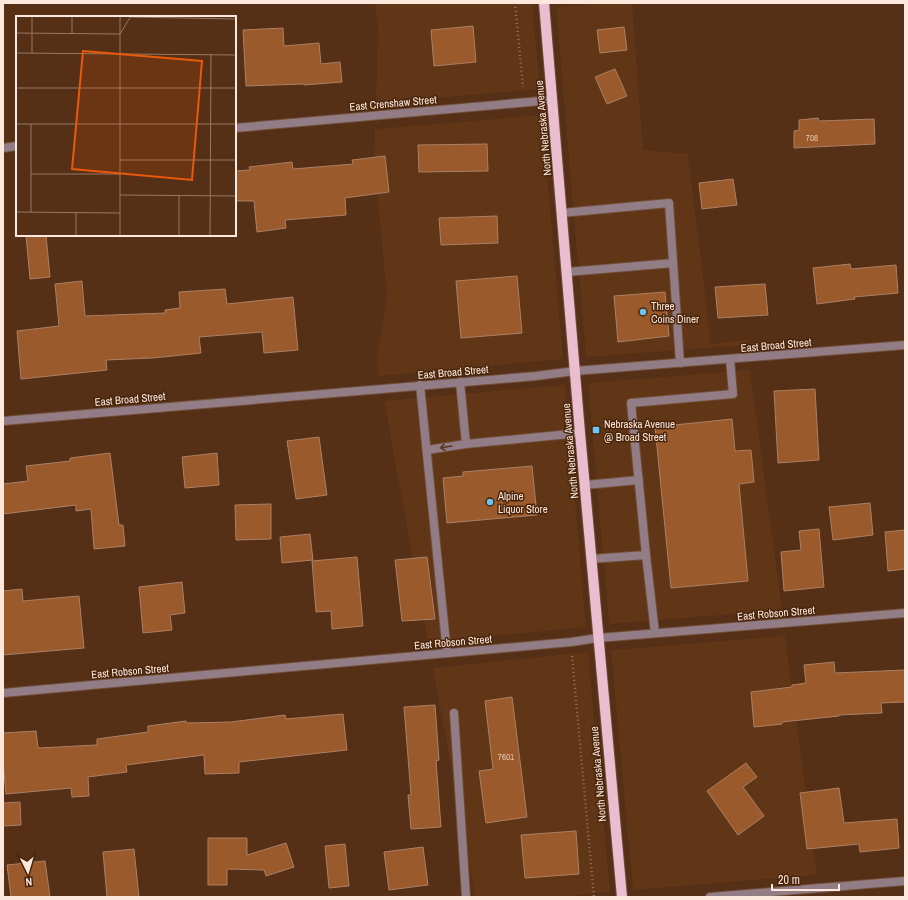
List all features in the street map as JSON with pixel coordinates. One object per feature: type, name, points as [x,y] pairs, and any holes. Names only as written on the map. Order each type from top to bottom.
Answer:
[{"type":"main road","name":"North Nebraska Avenue","points":[[544,3],[580,433],[622,897]]},
{"type":"street","name":"East Crenshaw Street","points":[[236,128],[552,100]]},
{"type":"street","points":[[3,148],[16,146]]},
{"type":"street","points":[[562,213],[669,204],[680,363]]},
{"type":"street","points":[[567,272],[673,263]]},
{"type":"street","name":"East Broad Street","points":[[3,421],[575,371],[905,345]]},
{"type":"street","points":[[655,633],[631,403],[733,394],[730,359]]},
{"type":"street","points":[[460,382],[466,444]]},
{"type":"street","points":[[420,385],[447,653]]},
{"type":"street","points":[[427,450],[466,444],[580,433]]},
{"type":"street","points":[[585,485],[639,480]]},
{"type":"street","points":[[591,559],[646,555]]},
{"type":"street","name":"East Robson Street","points":[[3,693],[571,642],[598,638],[905,613]]},
{"type":"street","points":[[454,713],[466,897]]},
{"type":"street","points":[[710,897],[905,881]]},
{"type":"path","points":[[515,3],[524,103]]},
{"type":"path","points":[[571,642],[594,897]]},
{"type":"shaded area","points":[[375,3],[532,3],[540,89],[376,103],[378,26]]},
{"type":"shaded area","points":[[607,3],[632,3],[643,150],[688,154],[711,344],[746,340],[747,345],[586,357],[556,7]]},
{"type":"shaded area","points":[[542,115],[563,359],[379,376],[376,360],[387,296],[374,160],[375,129]]},
{"type":"shaded area","points":[[750,370],[782,610],[609,624],[588,383]]},
{"type":"shaded area","points":[[565,385],[586,627],[428,642],[384,401]]},
{"type":"shaded area","points":[[785,636],[817,875],[633,890],[611,650]]},
{"type":"shaded area","points":[[588,652],[610,892],[557,897],[475,897],[433,668]]},
{"type":"building","points":[[473,26],[476,62],[434,66],[431,30]]},
{"type":"building","points":[[624,27],[627,50],[600,53],[597,30]]},
{"type":"building","points":[[283,28],[284,46],[319,43],[321,64],[340,62],[342,82],[304,85],[246,86],[243,30]]},
{"type":"building","points":[[615,69],[627,96],[607,104],[595,77]]},
{"type":"building","points":[[818,118],[819,121],[874,119],[875,144],[794,148],[794,131],[799,130],[799,120]]},
{"type":"building","points":[[487,144],[488,171],[419,172],[418,145]]},
{"type":"building","points":[[385,156],[389,192],[345,198],[346,215],[285,220],[286,228],[257,232],[254,201],[236,201],[236,171],[250,170],[249,167],[292,162],[293,169],[353,164],[352,160]]},
{"type":"building","points":[[733,179],[737,205],[702,209],[699,183]]},
{"type":"building","points":[[497,216],[498,243],[441,245],[439,218]]},
{"type":"building","points":[[26,236],[46,236],[50,277],[30,279]]},
{"type":"building","points":[[850,264],[851,269],[896,265],[898,293],[854,297],[855,299],[817,304],[813,268]]},
{"type":"building","points":[[517,276],[522,333],[461,338],[456,281]]},
{"type":"building","points":[[82,281],[85,316],[165,313],[165,310],[180,308],[179,292],[225,289],[227,304],[293,297],[298,350],[264,353],[262,332],[199,337],[201,353],[153,358],[106,360],[107,370],[21,379],[17,331],[59,326],[55,284]]},
{"type":"building","points":[[765,284],[768,315],[718,318],[715,287]]},
{"type":"building","points":[[665,292],[669,336],[618,342],[614,296]]},
{"type":"building","points":[[815,389],[819,460],[778,463],[774,391]]},
{"type":"building","points":[[732,419],[735,451],[751,450],[754,482],[739,484],[748,581],[671,588],[655,427]]},
{"type":"building","points":[[319,437],[327,495],[296,499],[287,441]]},
{"type":"building","points":[[110,453],[119,525],[123,525],[125,546],[94,549],[91,509],[76,511],[76,505],[3,514],[3,484],[28,481],[26,466],[70,461],[70,458]]},
{"type":"building","points":[[217,453],[219,485],[185,488],[182,457]]},
{"type":"building","name":"Alpine Liquor Store","points":[[532,466],[537,515],[447,523],[443,478],[463,476],[463,472]]},
{"type":"building","points":[[870,503],[873,535],[833,540],[829,507]]},
{"type":"building","points":[[271,504],[271,539],[236,540],[235,505]]},
{"type":"building","points":[[819,529],[824,587],[784,591],[781,552],[801,550],[799,531]]},
{"type":"building","points":[[905,530],[905,569],[888,571],[885,532]]},
{"type":"building","points":[[310,534],[313,560],[282,563],[280,537]]},
{"type":"building","points":[[357,557],[363,626],[332,629],[331,611],[316,612],[312,561]]},
{"type":"building","points":[[427,557],[435,619],[402,621],[395,560]]},
{"type":"building","points":[[182,582],[185,613],[170,615],[172,630],[143,633],[139,587]]},
{"type":"building","points":[[22,589],[23,601],[79,596],[84,648],[3,655],[3,591]]},
{"type":"building","points":[[834,662],[835,673],[905,670],[905,702],[881,703],[882,713],[839,715],[754,727],[751,692],[792,687],[792,685],[806,683],[804,665]]},
{"type":"building","points":[[512,697],[527,817],[486,823],[479,771],[493,769],[485,701]]},
{"type":"building","points":[[435,705],[439,760],[436,761],[441,827],[411,829],[408,795],[411,795],[404,707]]},
{"type":"building","points":[[343,714],[347,750],[239,762],[239,773],[205,774],[204,755],[126,765],[127,772],[88,777],[89,796],[72,797],[71,788],[6,794],[3,762],[3,733],[36,731],[38,748],[97,745],[97,739],[148,732],[148,726],[186,721],[187,723],[231,722],[285,715],[286,719]]},
{"type":"building","points":[[746,763],[757,777],[743,787],[764,816],[738,835],[707,791]]},
{"type":"building","points":[[839,788],[844,823],[897,819],[899,848],[860,852],[859,844],[807,849],[800,793]]},
{"type":"building","points":[[20,802],[21,825],[3,826],[3,803]]},
{"type":"building","points":[[576,831],[579,874],[525,878],[521,835]]},
{"type":"building","points":[[208,838],[247,838],[247,855],[286,843],[294,867],[266,876],[264,870],[227,869],[227,885],[208,885]]},
{"type":"building","points":[[345,844],[349,886],[329,888],[325,846]]},
{"type":"building","points":[[423,847],[428,885],[389,890],[384,852]]},
{"type":"building","points":[[134,849],[139,897],[107,897],[103,852]]},
{"type":"building","points":[[45,861],[50,897],[11,897],[7,865]]},
{"type":"place","name":"Three Coins Diner","points":[[643,312]]},
{"type":"place","name":"Nebraska Avenue @ Broad Street","points":[[596,430]]},
{"type":"place","name":"Alpine Liquor Store","points":[[490,502]]}]
